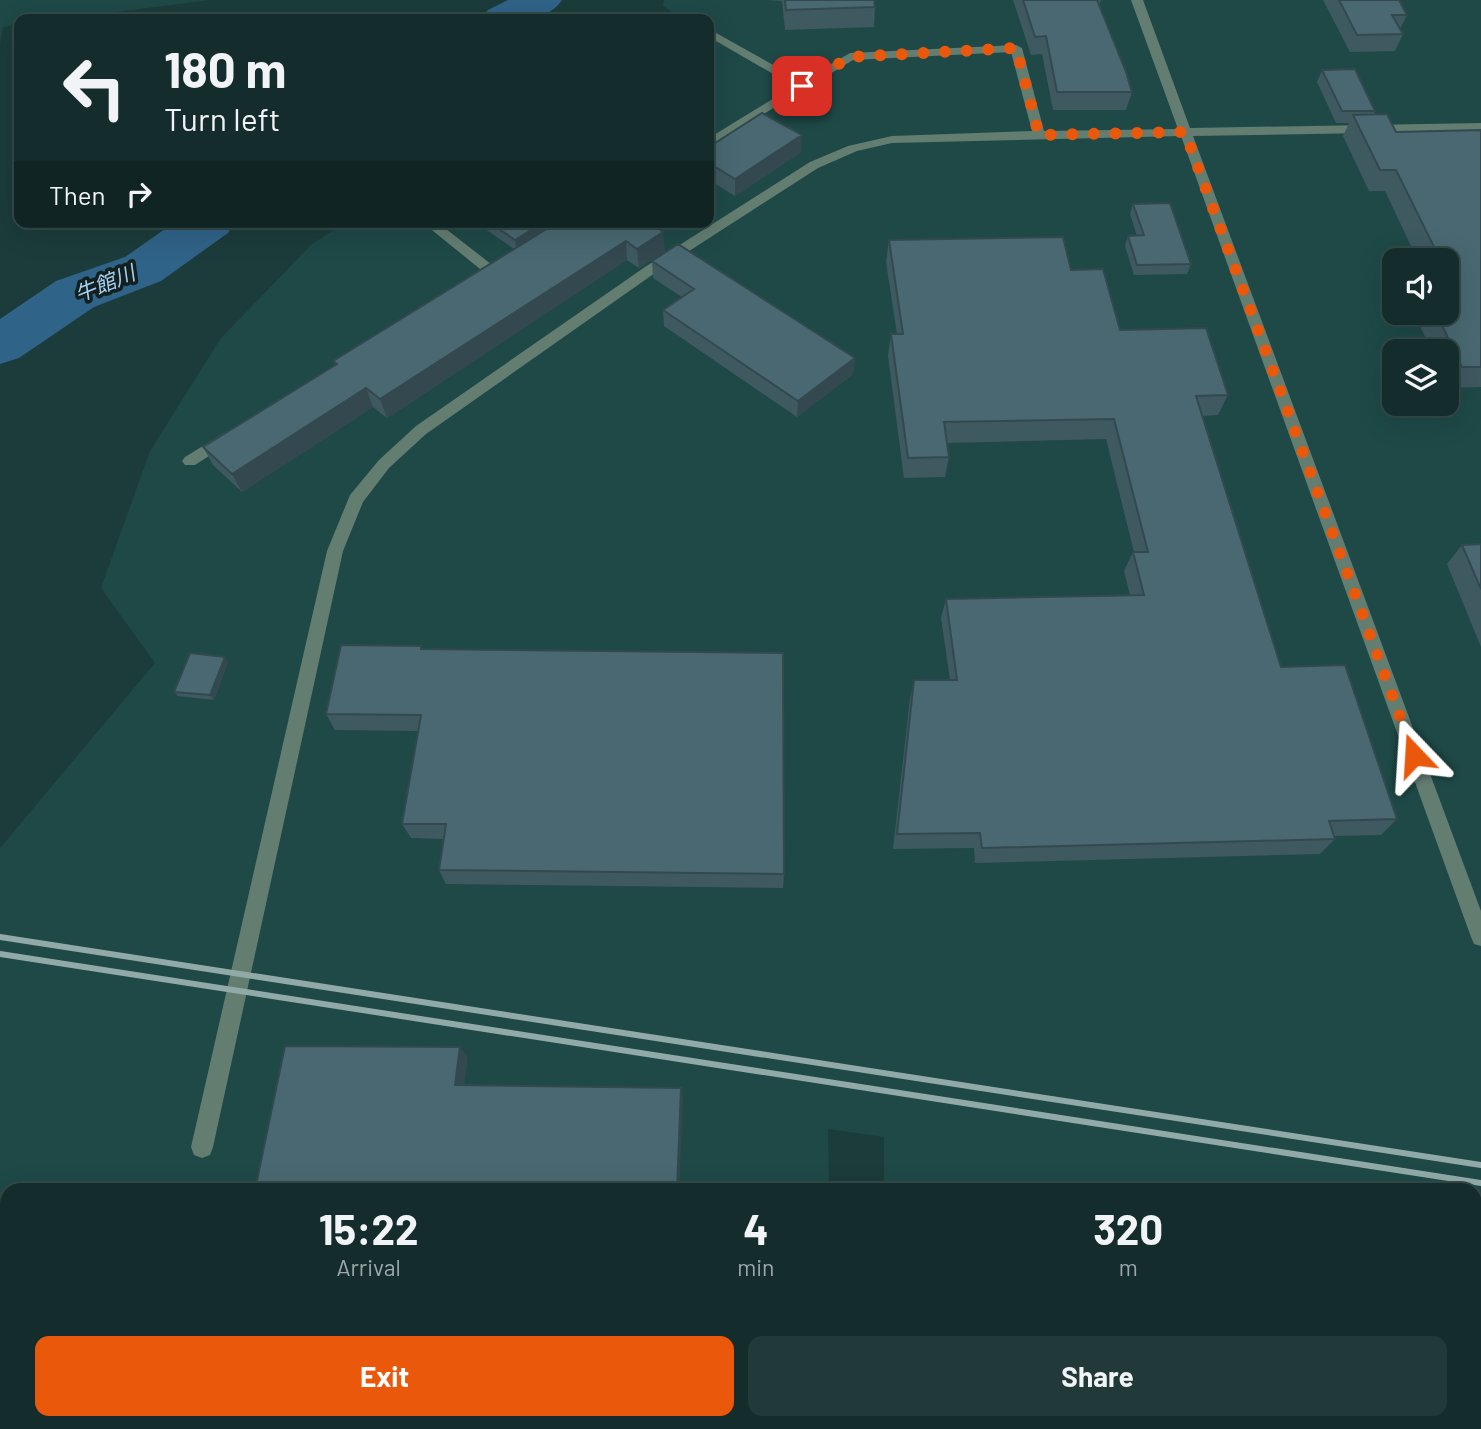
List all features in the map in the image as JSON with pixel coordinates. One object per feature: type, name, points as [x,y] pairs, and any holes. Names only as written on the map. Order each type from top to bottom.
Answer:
[{"type":"street","points":[[1137,0],[1481,937]]},
{"type":"street","points":[[714,35],[802,86]]},
{"type":"street","points":[[714,140],[850,57],[1016,48],[1039,135]]},
{"type":"street","points":[[715,221],[841,150],[885,140],[1481,127]]},
{"type":"street","points":[[436,228],[494,274]]},
{"type":"street","points":[[202,1147],[335,551],[356,499],[384,464],[421,430],[706,228]]},
{"type":"street","points":[[190,461],[237,432]]},
{"type":"shaded area","points":[[0,0],[211,0],[99,14],[14,14],[14,25],[3,27],[0,44]]},
{"type":"shaded area","points":[[664,0],[1481,0],[1481,1183],[884,1183],[884,1137],[828,1129],[829,1183],[0,1183],[0,848],[155,663],[101,588],[150,451],[221,338],[312,244],[337,228],[714,228],[714,14],[672,14],[663,6]]},
{"type":"building","points":[[785,0],[874,0],[875,7],[786,10]]},
{"type":"building","points":[[1023,0],[1097,0],[1132,92],[1057,92],[1046,36],[1035,37]]},
{"type":"building","points":[[1339,0],[1399,0],[1407,15],[1392,15],[1403,34],[1357,35]]},
{"type":"building","points":[[1355,69],[1375,111],[1342,111],[1322,70]]},
{"type":"building","points":[[762,113],[802,135],[735,179],[714,166],[714,144]]},
{"type":"building","points":[[1387,114],[1396,132],[1481,130],[1481,367],[1462,367],[1459,361],[1459,339],[1449,339],[1442,325],[1459,325],[1459,248],[1435,248],[1396,170],[1380,170],[1353,115]]},
{"type":"building","points":[[1170,203],[1191,264],[1137,265],[1128,236],[1144,235],[1133,204]]},
{"type":"building","points":[[498,228],[534,228],[515,240]]},
{"type":"building","points":[[548,228],[658,228],[663,232],[637,249],[626,241],[380,399],[366,388],[232,474],[203,447],[337,364],[333,361]]},
{"type":"building","points":[[1063,237],[1071,270],[1103,269],[1120,330],[1206,328],[1228,395],[1196,396],[1281,667],[1345,665],[1397,819],[1329,821],[1335,839],[982,848],[980,833],[897,834],[914,680],[957,680],[946,599],[1144,595],[1133,552],[1148,552],[1114,419],[944,422],[949,457],[908,458],[891,334],[903,334],[889,240]]},
{"type":"building","points":[[678,244],[855,358],[798,401],[663,310],[694,289],[652,261]]},
{"type":"building","points":[[1481,544],[1481,589],[1462,545]]},
{"type":"building","points":[[341,645],[421,646],[421,649],[783,653],[784,874],[439,870],[446,824],[402,824],[421,715],[326,714]]},
{"type":"building","points":[[190,653],[225,657],[210,695],[174,692]]},
{"type":"building","points":[[285,1046],[460,1047],[455,1085],[681,1088],[677,1183],[256,1183]]},
{"type":"waterway","name":"牛館川","points":[[513,14],[541,0]]},
{"type":"waterway","name":"牛館川","points":[[0,345],[75,294],[143,269],[201,228]]},
{"type":"railway","points":[[0,937],[1481,1165]]},
{"type":"railway","points":[[0,954],[1481,1183]]},
{"type":"route","points":[[802,86],[850,57],[1016,48],[1039,135],[1185,132],[1414,755]]}]
